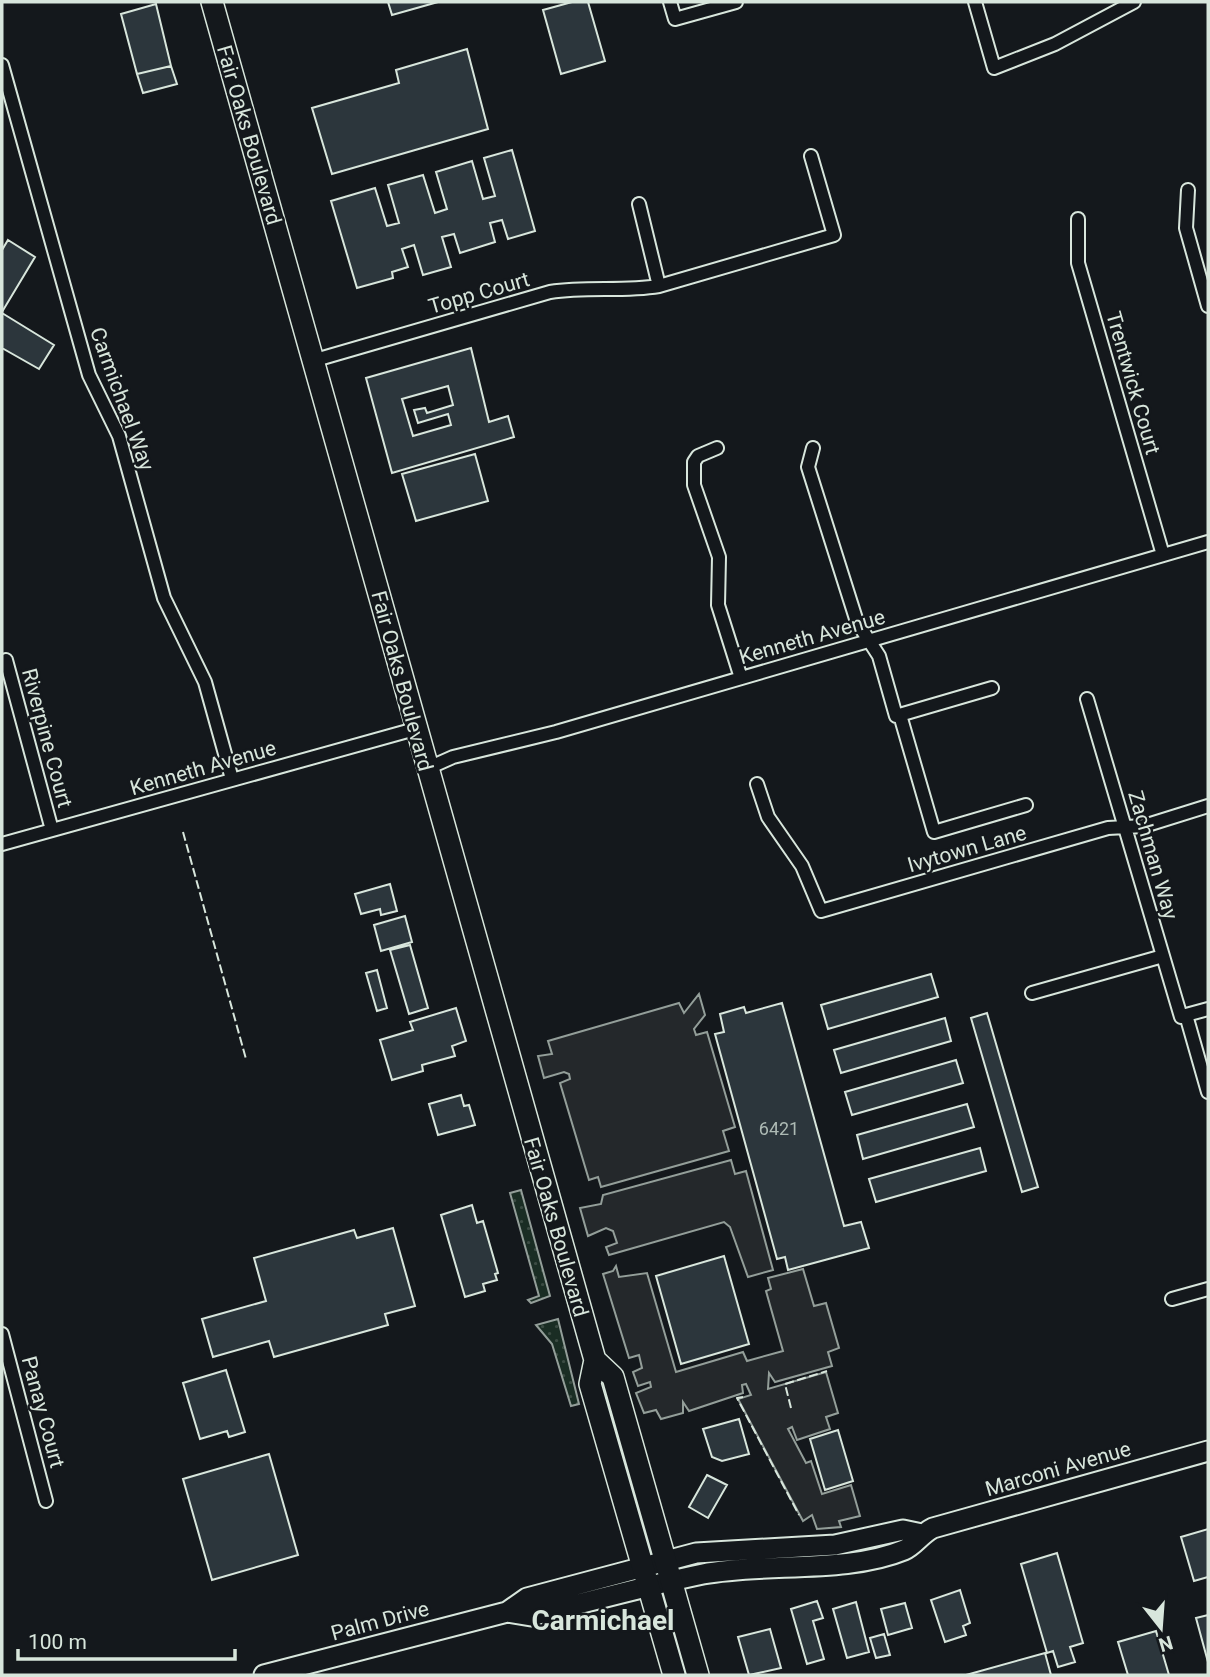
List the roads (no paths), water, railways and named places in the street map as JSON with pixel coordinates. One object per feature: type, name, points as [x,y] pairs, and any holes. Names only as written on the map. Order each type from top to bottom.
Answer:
[{"type":"main road","name":"Fair Oaks Boulevard","points":[[212,2],[426,769],[595,1360],[590,1384],[674,1675]]},
{"type":"main road","name":"Fair Oaks Boulevard","points":[[595,1360],[613,1377],[698,1675]]},
{"type":"main road","name":"Marconi Avenue","points":[[643,1566],[696,1553],[835,1545],[903,1530],[922,1534],[1208,1451]]},
{"type":"main road","name":"Marconi Avenue","points":[[672,1582],[764,1567],[844,1564],[906,1550],[922,1534]]},
{"type":"main road","name":"Palm Drive","points":[[264,1675],[507,1612],[527,1598],[643,1566]]},
{"type":"main road","name":"Palm Drive","points":[[507,1612],[531,1616],[672,1582]]},
{"type":"street","points":[[670,2],[675,19],[736,2]]},
{"type":"street","points":[[975,2],[994,68],[1067,38],[1134,2]]},
{"type":"street","name":"Carmichael Way","points":[[2,65],[89,375],[119,436],[164,598],[201,671],[232,779]]},
{"type":"street","name":"Topp Court","points":[[312,361],[550,292],[580,288],[630,290],[659,286],[834,235],[811,156]]},
{"type":"street","points":[[1188,190],[1186,228],[1208,306]]},
{"type":"street","points":[[639,204],[659,286]]},
{"type":"street","name":"Trentwick Court","points":[[1078,219],[1078,263],[1163,555]]},
{"type":"street","points":[[813,447],[808,467],[857,622],[879,656],[896,716],[992,688]]},
{"type":"street","points":[[717,448],[698,456],[692,474],[719,557],[718,605],[741,678]]},
{"type":"street","name":"Kenneth Avenue","points":[[426,769],[453,757],[556,732],[1208,542]]},
{"type":"street","name":"Riverpine Court","points":[[2,662],[6,660],[52,830]]},
{"type":"street","name":"Zachman Way","points":[[1087,699],[1181,1017],[1186,1015]]},
{"type":"street","points":[[900,715],[934,832],[1026,805]]},
{"type":"street","name":"Kenneth Avenue","points":[[2,844],[415,729]]},
{"type":"street","name":"Ivytown Lane","points":[[757,784],[768,817],[802,866],[821,911],[1108,828],[1144,826],[1208,806]]},
{"type":"street","points":[[1032,993],[1163,956]]},
{"type":"street","points":[[1208,1009],[1186,1015],[1208,1092]]},
{"type":"street","points":[[1172,1299],[1208,1289]]},
{"type":"street","name":"Panay Court","points":[[2,1334],[46,1501]]},
{"type":"district","name":"Carmichael","points":[[603,1620]]}]
